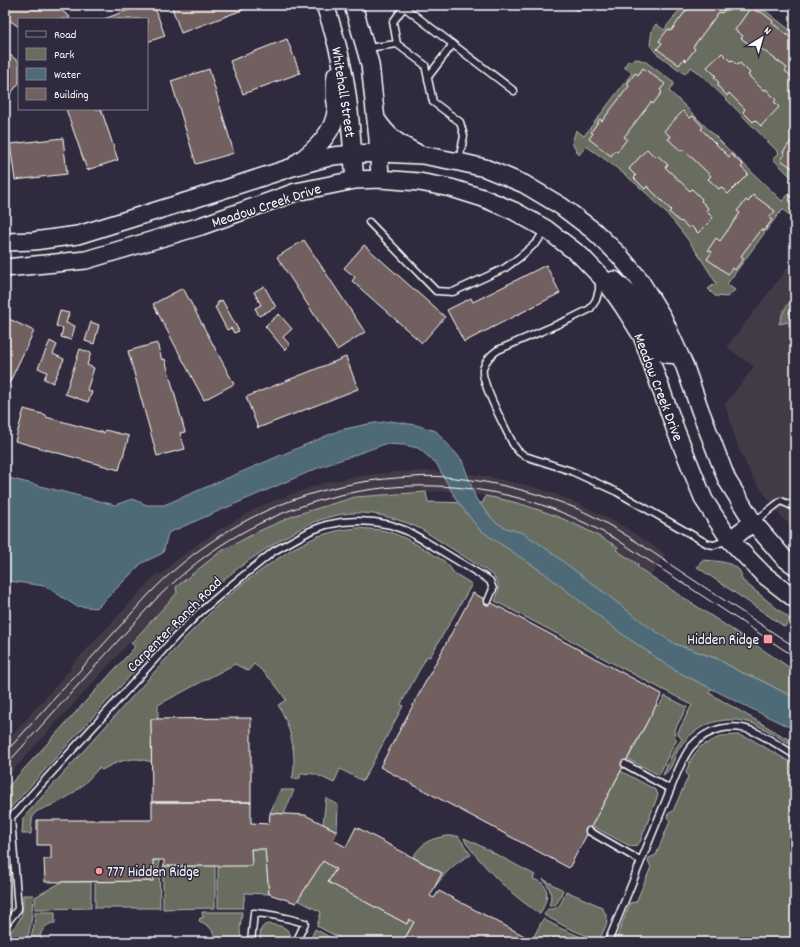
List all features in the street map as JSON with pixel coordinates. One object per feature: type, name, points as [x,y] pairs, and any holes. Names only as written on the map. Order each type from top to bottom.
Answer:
[{"type":"street","name":"Whitehall Street","points":[[325,5],[338,48],[346,87],[355,180]]},
{"type":"street","name":"Whitehall Street","points":[[353,5],[370,64],[379,153],[380,179]]},
{"type":"street","points":[[290,168],[317,147],[330,130],[336,112],[335,87],[338,48]]},
{"type":"street","points":[[376,119],[383,130],[392,139],[422,155]]},
{"type":"street","name":"Meadow Creek Drive","points":[[5,242],[34,241],[78,235],[290,168],[333,156],[379,153],[422,155],[485,168],[524,184],[561,206],[594,231],[619,255],[638,279],[663,318],[685,367],[727,480],[753,522],[784,558],[795,566]]},
{"type":"street","name":"Meadow Creek Drive","points":[[5,268],[86,260],[201,226],[296,192],[355,180],[380,179],[419,182],[451,188],[483,198],[546,229],[582,256],[607,283],[642,336],[676,431],[704,500],[730,540],[763,574],[795,599]]},
{"type":"street","points":[[582,256],[614,280],[638,302],[666,354],[679,355]]},
{"type":"street","points":[[730,540],[753,522]]},
{"type":"lane","points":[[459,162],[464,136],[460,122],[433,102],[425,65],[397,44],[393,22],[404,7],[514,91]]},
{"type":"lane","points":[[365,49],[397,44]]},
{"type":"lane","points":[[428,77],[453,44]]},
{"type":"lane","points":[[369,222],[436,291],[453,292],[505,268],[537,242],[546,229]]},
{"type":"lane","points":[[600,275],[599,290],[596,300],[590,309],[570,320],[498,350],[488,357],[483,371],[486,388],[518,451],[525,456],[571,470],[616,492],[708,544],[730,540]]},
{"type":"lane","points":[[753,522],[780,501],[795,507]]},
{"type":"lane","name":"Carpenter Ranch Road","points":[[5,824],[176,636],[199,613],[274,551],[310,531],[326,525],[357,521],[391,525],[408,531],[490,581],[493,590],[488,601]]},
{"type":"lane","points":[[608,942],[670,789],[685,756],[700,738],[718,728],[736,727],[755,732],[795,755]]},
{"type":"lane","points":[[625,764],[670,789]]},
{"type":"lane","points":[[5,925],[18,909],[11,818]]},
{"type":"lane","points":[[589,831],[641,861]]},
{"type":"lane","points":[[251,942],[254,913],[265,913],[284,916],[305,923],[296,942]]},
{"type":"shaded area","points":[[795,258],[795,528],[783,519],[753,478],[738,447],[725,404],[754,367],[727,347]]},
{"type":"shaded area","points":[[428,471],[479,475],[535,487],[588,508],[623,526],[665,554],[651,576],[637,567],[639,565],[616,550],[618,547],[537,509],[500,499],[460,492],[445,491],[355,497],[295,515],[259,531],[220,552],[177,587],[177,593],[129,643],[5,779],[5,743],[70,670],[72,665],[157,574],[162,574],[173,563],[198,544],[222,528],[263,505],[327,482],[395,472]]},
{"type":"green space","points":[[683,5],[758,5],[795,34],[795,181],[773,159],[779,153],[698,72],[691,67],[685,74],[656,53],[650,45],[652,30],[656,24],[664,30]]},
{"type":"green space","points":[[638,59],[646,62],[674,83],[669,91],[782,201],[789,194],[793,202],[794,207],[791,216],[783,210],[777,216],[727,284],[735,290],[727,297],[715,296],[708,289],[716,283],[698,255],[672,219],[646,193],[617,168],[586,146],[579,155],[572,143],[576,130],[584,136],[632,73],[624,67],[628,61]]},
{"type":"green space","points":[[795,298],[795,340],[788,322],[779,324],[786,307]]},
{"type":"green space","points":[[426,492],[428,502],[483,503],[485,496],[524,505],[568,521],[618,547],[616,550],[639,565],[637,567],[795,671],[795,698],[758,679],[740,672],[718,659],[675,644],[676,671],[712,688],[709,693],[795,743],[795,747],[754,724],[733,720],[713,722],[695,731],[687,738],[678,750],[669,770],[663,775],[674,750],[682,739],[678,735],[678,732],[692,705],[495,601],[498,588],[497,582],[493,575],[421,529],[380,515],[349,513],[329,517],[297,530],[246,562],[213,589],[167,635],[5,814],[5,790],[135,647],[131,643],[177,593],[176,587],[220,552],[259,531],[295,515],[355,497]]},
{"type":"green space","points":[[358,528],[386,531],[409,540],[444,561],[454,573],[472,584],[430,657],[427,656],[401,704],[403,706],[363,781],[340,769],[334,783],[315,774],[301,773],[300,778],[292,779],[294,761],[292,741],[286,721],[278,705],[286,700],[272,680],[254,664],[248,671],[235,664],[158,705],[158,719],[151,719],[152,762],[132,759],[118,762],[102,770],[99,768],[72,794],[35,813],[32,820],[31,834],[22,834],[23,818],[185,638],[216,607],[241,585],[292,549],[318,536],[340,530]]},
{"type":"green space","points":[[702,560],[722,562],[736,567],[741,572],[742,580],[790,619],[785,627],[697,567]]},
{"type":"green space","points":[[665,696],[687,707],[674,731],[675,738],[677,740],[659,775],[628,759],[656,705],[659,706]]},
{"type":"green space","points":[[738,735],[751,739],[795,765],[795,942],[615,942],[630,903],[636,902],[651,867],[648,861],[649,858],[656,855],[670,821],[667,817],[668,814],[673,811],[688,777],[686,772],[691,759],[700,747],[711,741],[722,736]]},
{"type":"green space","points":[[621,771],[654,789],[658,795],[640,842],[637,845],[630,846],[592,826]]},
{"type":"green space","points":[[280,790],[294,790],[284,814],[270,813]]},
{"type":"green space","points":[[326,798],[338,805],[337,831],[323,824]]},
{"type":"green space","points":[[458,836],[471,855],[454,865],[434,888],[442,873],[413,857],[427,842],[436,838]]},
{"type":"green space","points":[[464,838],[535,875],[533,879],[539,881],[545,886],[547,894],[540,914],[519,899],[491,873],[474,854]]},
{"type":"green space","points":[[5,843],[7,846],[8,901],[5,914]]},
{"type":"green space","points":[[251,849],[265,849],[269,894],[245,893],[243,908],[218,908],[218,866],[252,865]]},
{"type":"green space","points":[[153,860],[159,860],[160,908],[95,908],[95,882],[152,881]]},
{"type":"green space","points":[[323,861],[336,869],[329,882],[407,924],[409,919],[414,922],[403,941],[404,942],[347,942],[317,926],[321,912],[298,900]]},
{"type":"green space","points":[[163,866],[215,866],[215,908],[163,909]]},
{"type":"green space","points":[[543,879],[563,890],[555,905],[549,906],[551,898],[550,891]]},
{"type":"green space","points":[[62,882],[91,882],[91,908],[35,909],[35,897]]},
{"type":"green space","points":[[566,891],[602,907],[606,915],[607,923],[599,941],[568,928],[544,915],[548,909],[558,907]]},
{"type":"green space","points":[[23,895],[33,895],[31,925],[26,942],[5,942],[5,937],[18,923],[22,914]]},
{"type":"green space","points":[[35,912],[55,912],[55,923],[51,923],[46,926],[39,942],[29,942],[34,927]]},
{"type":"green space","points":[[202,912],[242,912],[240,929],[241,942],[216,942],[211,929],[199,921],[200,918],[203,918]]},
{"type":"green space","points":[[543,919],[593,942],[536,942],[532,940]]},
{"type":"green space","points":[[267,924],[285,928],[291,936],[289,942],[260,942],[261,929]]},
{"type":"green space","points":[[315,929],[339,942],[309,942]]},
{"type":"water","points":[[391,421],[416,425],[436,431],[462,460],[476,499],[495,522],[506,528],[523,533],[544,547],[648,626],[675,644],[718,659],[740,672],[758,679],[795,698],[795,734],[793,733],[793,729],[676,671],[622,634],[544,573],[479,529],[457,501],[436,463],[418,448],[404,445],[385,444],[318,468],[168,533],[163,553],[142,563],[97,608],[76,606],[45,586],[9,581],[5,579],[5,477],[115,505],[132,499],[147,505],[164,505],[340,430]]},
{"type":"building","points":[[5,5],[54,5],[70,17],[18,18],[18,26],[5,17]]},
{"type":"building","points":[[142,5],[154,5],[165,36],[148,42],[148,18],[107,18]]},
{"type":"building","points":[[171,5],[256,5],[181,33]]},
{"type":"building","points":[[570,5],[585,5],[579,12]]},
{"type":"building","points":[[690,5],[728,5],[722,13],[719,12],[693,47],[695,49],[686,61],[684,59],[679,65],[657,49],[662,43],[659,41],[668,29],[671,31]]},
{"type":"building","points":[[751,7],[759,13],[760,11],[773,21],[772,23],[795,41],[795,79],[785,71],[787,68],[755,44],[753,47],[741,38],[743,36],[735,30]]},
{"type":"building","points":[[287,39],[300,73],[243,94],[230,61]]},
{"type":"building","points":[[6,52],[18,61],[18,84],[5,101]]},
{"type":"building","points":[[722,53],[730,61],[732,60],[737,65],[740,63],[750,73],[748,75],[764,91],[766,89],[776,100],[774,102],[779,107],[761,126],[755,120],[753,122],[743,112],[745,109],[729,93],[727,96],[717,85],[719,83],[714,77],[716,76],[707,67]]},
{"type":"building","points":[[643,68],[665,84],[660,90],[662,92],[653,104],[651,102],[624,137],[627,139],[617,152],[615,150],[611,156],[589,139],[593,133],[591,132],[600,119],[602,121],[629,86],[627,84],[635,73],[638,75]]},
{"type":"building","points":[[209,69],[234,153],[196,164],[171,81]]},
{"type":"building","points":[[66,110],[101,110],[118,160],[87,170]]},
{"type":"building","points":[[683,111],[690,118],[693,116],[703,127],[701,129],[729,157],[731,154],[743,165],[741,167],[748,174],[728,194],[721,187],[719,189],[708,179],[711,176],[683,149],[681,151],[668,139],[671,137],[664,131]]},
{"type":"building","points":[[63,138],[67,174],[15,180],[10,144]]},
{"type":"building","points":[[792,140],[795,142],[795,170],[781,160],[785,154],[783,152]]},
{"type":"building","points":[[647,149],[655,157],[657,155],[668,165],[665,167],[690,191],[692,189],[702,199],[701,201],[708,208],[706,211],[713,218],[698,233],[691,226],[689,228],[681,221],[680,222],[669,212],[671,210],[647,186],[645,189],[634,178],[636,176],[629,169]]},
{"type":"building","points":[[753,195],[775,211],[769,218],[772,220],[764,231],[761,229],[741,256],[744,258],[735,270],[732,268],[728,274],[707,259],[712,252],[708,250],[716,238],[720,241],[740,213],[737,211],[746,200],[748,202]]},
{"type":"building","points":[[304,240],[365,332],[337,350],[277,257]]},
{"type":"building","points":[[364,245],[445,317],[422,343],[352,281],[355,277],[344,268]]},
{"type":"building","points":[[546,265],[560,293],[464,342],[447,310],[471,298],[473,302]]},
{"type":"building","points":[[264,286],[276,307],[259,316],[255,308],[261,305],[254,292]]},
{"type":"building","points":[[183,288],[234,384],[204,400],[153,304]]},
{"type":"building","points":[[222,300],[239,331],[234,333],[231,328],[227,330],[215,307],[218,305],[217,303]]},
{"type":"building","points":[[795,307],[795,327],[789,319],[792,317],[789,312]]},
{"type":"building","points":[[60,311],[69,313],[66,323],[75,326],[71,340],[61,337],[63,328],[56,326]]},
{"type":"building","points":[[279,314],[292,329],[283,337],[290,345],[285,350],[265,326]]},
{"type":"building","points":[[5,317],[34,331],[5,392]]},
{"type":"building","points":[[91,322],[99,325],[94,344],[85,341]]},
{"type":"building","points":[[50,341],[57,345],[53,354],[64,359],[53,383],[44,379],[47,372],[38,368]]},
{"type":"building","points":[[157,343],[162,360],[165,359],[185,432],[180,433],[185,449],[157,456],[128,351]]},
{"type":"building","points":[[80,349],[91,353],[87,365],[94,368],[87,390],[92,392],[88,402],[65,394]]},
{"type":"building","points":[[346,357],[358,389],[258,428],[246,397]]},
{"type":"building","points":[[24,409],[46,415],[46,417],[104,433],[105,430],[129,436],[119,470],[15,441]]},
{"type":"building","points":[[473,593],[662,694],[569,868],[380,767]]},
{"type":"building","points":[[251,718],[251,802],[152,802],[151,719]]},
{"type":"building","name":"777 Hidden Ridge","points":[[152,802],[251,802],[251,823],[269,824],[270,813],[305,815],[337,831],[333,840],[346,847],[356,827],[442,873],[430,896],[434,898],[439,891],[536,942],[403,942],[414,922],[409,919],[407,924],[328,882],[336,869],[323,861],[296,903],[269,894],[265,849],[251,849],[252,866],[164,866],[164,860],[153,860],[153,881],[45,882],[44,859],[51,859],[51,845],[37,845],[37,820],[152,820]]},
{"type":"tram line","points":[[5,753],[150,593],[200,549],[254,516],[279,505],[331,488],[385,479],[434,476],[486,482],[518,489],[578,509],[629,537],[795,647]]},
{"type":"tram line","points":[[5,766],[156,599],[204,557],[248,529],[288,511],[329,498],[371,490],[414,486],[457,487],[500,494],[542,505],[580,520],[616,539],[795,657]]},
{"type":"place","name":"Hidden Ridge","points":[[768,639]]},
{"type":"place","name":"777 Hidden Ridge","points":[[99,871]]}]
